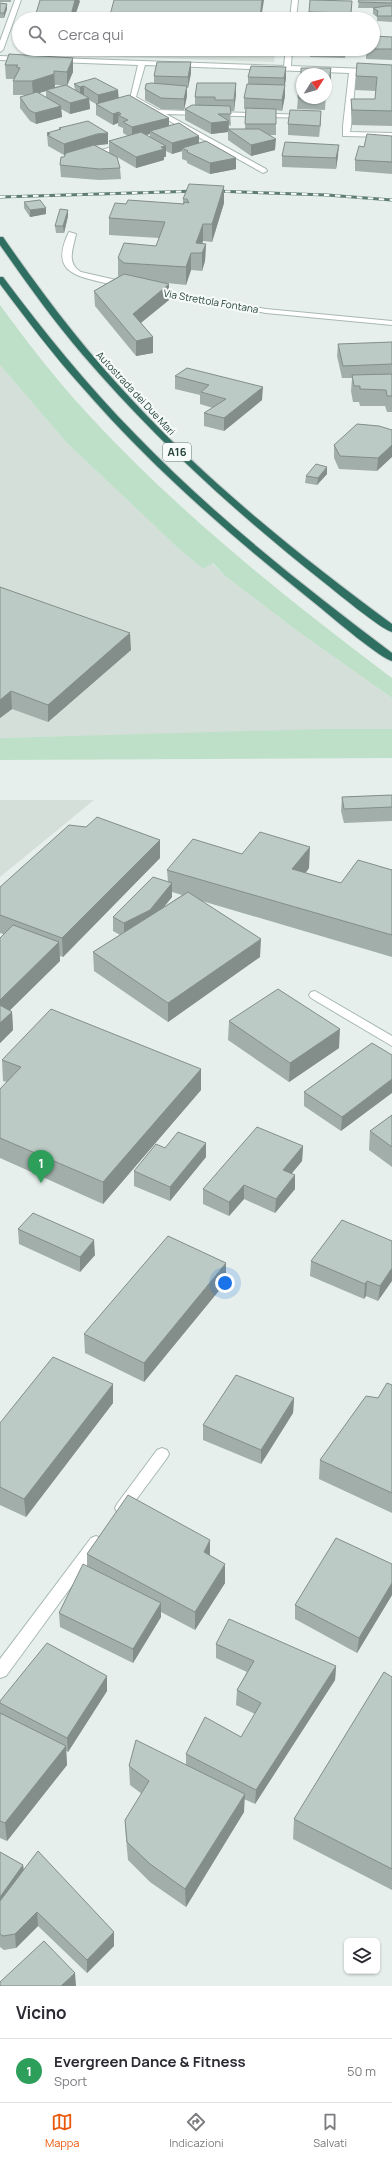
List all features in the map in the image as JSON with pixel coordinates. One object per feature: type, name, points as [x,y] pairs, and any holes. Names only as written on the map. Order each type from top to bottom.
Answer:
[{"type":"highway","name":"Autostrada dei Due Mari","points":[[0,239],[50,312],[87,356],[176,451],[232,502],[294,554],[392,630]]},
{"type":"highway","name":"A16","points":[[0,279],[61,361],[150,457],[206,509],[268,562],[392,658]]},
{"type":"street","points":[[14,12],[18,0]]},
{"type":"street","points":[[294,12],[295,0]]},
{"type":"street","points":[[0,50],[12,17]]},
{"type":"street","points":[[287,69],[289,56]]},
{"type":"street","points":[[0,58],[32,60]]},
{"type":"street","points":[[47,60],[392,72]]},
{"type":"street","points":[[142,64],[132,98],[263,171]]},
{"type":"street","points":[[353,71],[346,134],[392,135]]},
{"type":"street","points":[[158,112],[313,117]]},
{"type":"street","points":[[174,133],[188,129]]},
{"type":"street","points":[[79,158],[130,144]]},
{"type":"street","name":"Via Strettola Fontana","points":[[72,234],[67,266],[78,274],[191,299],[266,311],[392,323]]},
{"type":"street","points":[[315,995],[392,1042]]},
{"type":"street","points":[[114,1518],[162,1454]]},
{"type":"street","points":[[0,1671],[104,1531]]},
{"type":"shaded area","points":[[96,56],[274,56],[274,62]]},
{"type":"shaded area","points":[[0,365],[67,443],[180,550],[203,569],[212,563],[225,576],[296,630],[392,698],[392,729],[0,738]]},
{"type":"shaded area","points":[[0,800],[94,800],[0,877]]},
{"type":"green space","points":[[0,305],[63,386],[121,449],[157,484],[233,552],[311,616],[392,678],[392,698],[296,630],[225,576],[213,563],[203,569],[180,550],[67,443],[0,365]]},
{"type":"green space","points":[[321,729],[392,729],[392,758],[0,760],[0,738]]},
{"type":"building","points":[[40,0],[75,0],[72,12],[36,12]]},
{"type":"building","points":[[114,0],[262,0],[261,12],[111,12]]},
{"type":"building","points":[[310,0],[352,1],[351,12],[309,12]]},
{"type":"building","points":[[359,0],[392,0],[392,3],[358,2]]},
{"type":"building","points":[[0,3],[7,4],[4,13],[0,13]]},
{"type":"building","points":[[392,6],[392,16],[380,16],[380,12],[373,8]]},
{"type":"building","points":[[380,36],[392,37],[392,49],[380,49]]},
{"type":"building","points":[[9,54],[12,54],[12,56],[73,58],[67,72],[54,71],[54,74],[32,81],[13,81],[20,68],[16,67],[18,65],[5,65]]},
{"type":"building","points":[[157,62],[191,62],[188,77],[154,76]]},
{"type":"building","points":[[357,63],[392,65],[392,111],[352,110],[351,99],[375,99],[377,77],[356,76]]},
{"type":"building","points":[[251,66],[286,67],[284,78],[248,77]]},
{"type":"building","points":[[95,78],[118,90],[98,95],[84,86],[80,87],[74,84]]},
{"type":"building","points":[[151,83],[187,86],[184,99],[161,98],[145,89],[146,84]]},
{"type":"building","points":[[197,83],[236,83],[234,100],[215,100],[215,97],[195,97]]},
{"type":"building","points":[[247,84],[285,85],[282,100],[244,98]]},
{"type":"building","points":[[66,85],[89,98],[70,103],[46,90]]},
{"type":"building","points":[[37,92],[61,106],[35,113],[29,110],[20,97]]},
{"type":"building","points":[[129,95],[169,118],[132,127],[123,122],[128,120],[118,115],[121,114],[119,112],[113,114],[96,104]]},
{"type":"building","points":[[192,105],[230,106],[231,114],[218,114],[229,121],[211,123],[185,109]]},
{"type":"building","points":[[246,108],[276,109],[276,124],[245,124]]},
{"type":"building","points":[[290,110],[321,111],[320,126],[288,124]]},
{"type":"building","points":[[88,121],[108,133],[97,134],[64,144],[47,135],[50,134],[47,133],[61,129],[59,128]]},
{"type":"building","points":[[179,123],[199,136],[172,143],[150,131]]},
{"type":"building","points":[[228,129],[259,129],[276,139],[251,145]]},
{"type":"building","points":[[141,132],[166,146],[161,147],[164,149],[136,157],[109,141]]},
{"type":"building","points":[[367,134],[392,136],[392,162],[355,160],[359,146],[364,147]]},
{"type":"building","points":[[206,141],[236,158],[210,163],[182,148]]},
{"type":"building","points":[[285,142],[339,145],[336,158],[282,156]]},
{"type":"building","points":[[94,145],[117,157],[120,168],[99,169],[60,165],[61,157],[64,157],[66,153]]},
{"type":"building","points":[[189,184],[224,186],[212,224],[203,224],[196,243],[206,244],[202,253],[191,253],[186,267],[124,263],[118,258],[124,243],[156,246],[165,222],[109,218],[115,203],[126,204],[128,200],[184,204],[184,202],[189,203],[187,199],[183,199]]},
{"type":"building","points":[[40,200],[46,208],[30,210],[24,202]]},
{"type":"building","points":[[60,209],[68,210],[63,226],[55,226]]},
{"type":"building","points":[[124,274],[169,284],[133,314],[153,337],[136,341],[94,291]]},
{"type":"building","points":[[392,342],[392,364],[343,366],[338,344]]},
{"type":"building","points":[[187,368],[263,387],[224,418],[204,413],[226,399],[201,392],[209,385],[175,376]]},
{"type":"building","points":[[392,374],[392,396],[387,396],[386,390],[360,389],[360,386],[354,386],[352,375]]},
{"type":"building","points":[[357,424],[379,426],[392,430],[392,445],[378,458],[340,456],[334,445]]},
{"type":"building","points":[[316,464],[327,467],[318,478],[306,476]]},
{"type":"building","points":[[0,587],[130,633],[48,705],[11,691],[0,700]]},
{"type":"building","points":[[392,795],[392,807],[344,809],[342,797]]},
{"type":"building","points":[[97,817],[160,840],[62,938],[0,915],[0,887],[69,825],[86,827]]},
{"type":"building","points":[[260,832],[310,847],[292,869],[341,883],[358,860],[392,870],[392,935],[167,870],[193,839],[242,854]]},
{"type":"building","points":[[153,877],[172,883],[150,910],[124,923],[113,917]]},
{"type":"building","points":[[188,892],[261,939],[168,1003],[93,952]]},
{"type":"building","points":[[13,925],[59,942],[0,1000],[0,938]]},
{"type":"building","points":[[278,989],[340,1029],[290,1063],[229,1021]]},
{"type":"building","points":[[0,1005],[12,1012],[0,1023]]},
{"type":"building","points":[[51,1009],[201,1069],[103,1182],[0,1138],[0,1089],[21,1067],[2,1060]]},
{"type":"building","points":[[372,1043],[392,1055],[392,1079],[342,1117],[304,1092]]},
{"type":"building","points":[[392,1115],[392,1147],[370,1131]]},
{"type":"building","points":[[257,1127],[303,1146],[283,1170],[295,1175],[276,1199],[244,1185],[229,1202],[203,1189]]},
{"type":"building","points":[[178,1132],[206,1143],[170,1187],[134,1171],[156,1144],[165,1148]]},
{"type":"building","points":[[33,1213],[94,1240],[80,1257],[18,1229]]},
{"type":"building","points":[[342,1220],[392,1241],[392,1268],[380,1286],[367,1281],[365,1284],[311,1261]]},
{"type":"building","points":[[168,1236],[226,1263],[144,1363],[84,1334]]},
{"type":"building","points":[[53,1357],[113,1384],[24,1499],[0,1487],[0,1423]]},
{"type":"building","points":[[236,1375],[294,1398],[261,1450],[203,1425]]},
{"type":"building","points":[[387,1383],[392,1385],[392,1493],[320,1460],[366,1396],[378,1398]]},
{"type":"building","points":[[128,1495],[210,1540],[204,1552],[225,1564],[195,1612],[87,1554]]},
{"type":"building","points":[[336,1538],[392,1564],[392,1583],[359,1638],[295,1605]]},
{"type":"building","points":[[83,1564],[161,1603],[133,1649],[59,1613]]},
{"type":"building","points":[[229,1619],[336,1666],[256,1790],[186,1754],[205,1717],[241,1737],[261,1703],[237,1690],[254,1661],[216,1644]]},
{"type":"building","points":[[47,1643],[107,1676],[67,1738],[0,1703],[0,1701]]},
{"type":"building","points":[[384,1672],[392,1677],[392,1869],[294,1819]]},
{"type":"building","points":[[0,1713],[66,1746],[5,1823],[0,1821]]},
{"type":"building","points":[[136,1740],[245,1794],[185,1889],[150,1864],[127,1842],[125,1820],[149,1781],[129,1766]]},
{"type":"building","points":[[38,1851],[114,1932],[87,1960],[37,1912],[15,1934],[3,1936],[0,1934],[0,1901]]},
{"type":"building","points":[[0,1852],[23,1865],[0,1897]]},
{"type":"building","points":[[44,1941],[75,1973],[61,1986],[0,1986],[0,1982]]},
{"type":"railway","points":[[0,197],[198,191]]},
{"type":"railway","points":[[214,191],[327,195],[392,200]]},
{"type":"place","name":"Evergreen Dance & Fitness","points":[[41,1183]]}]
